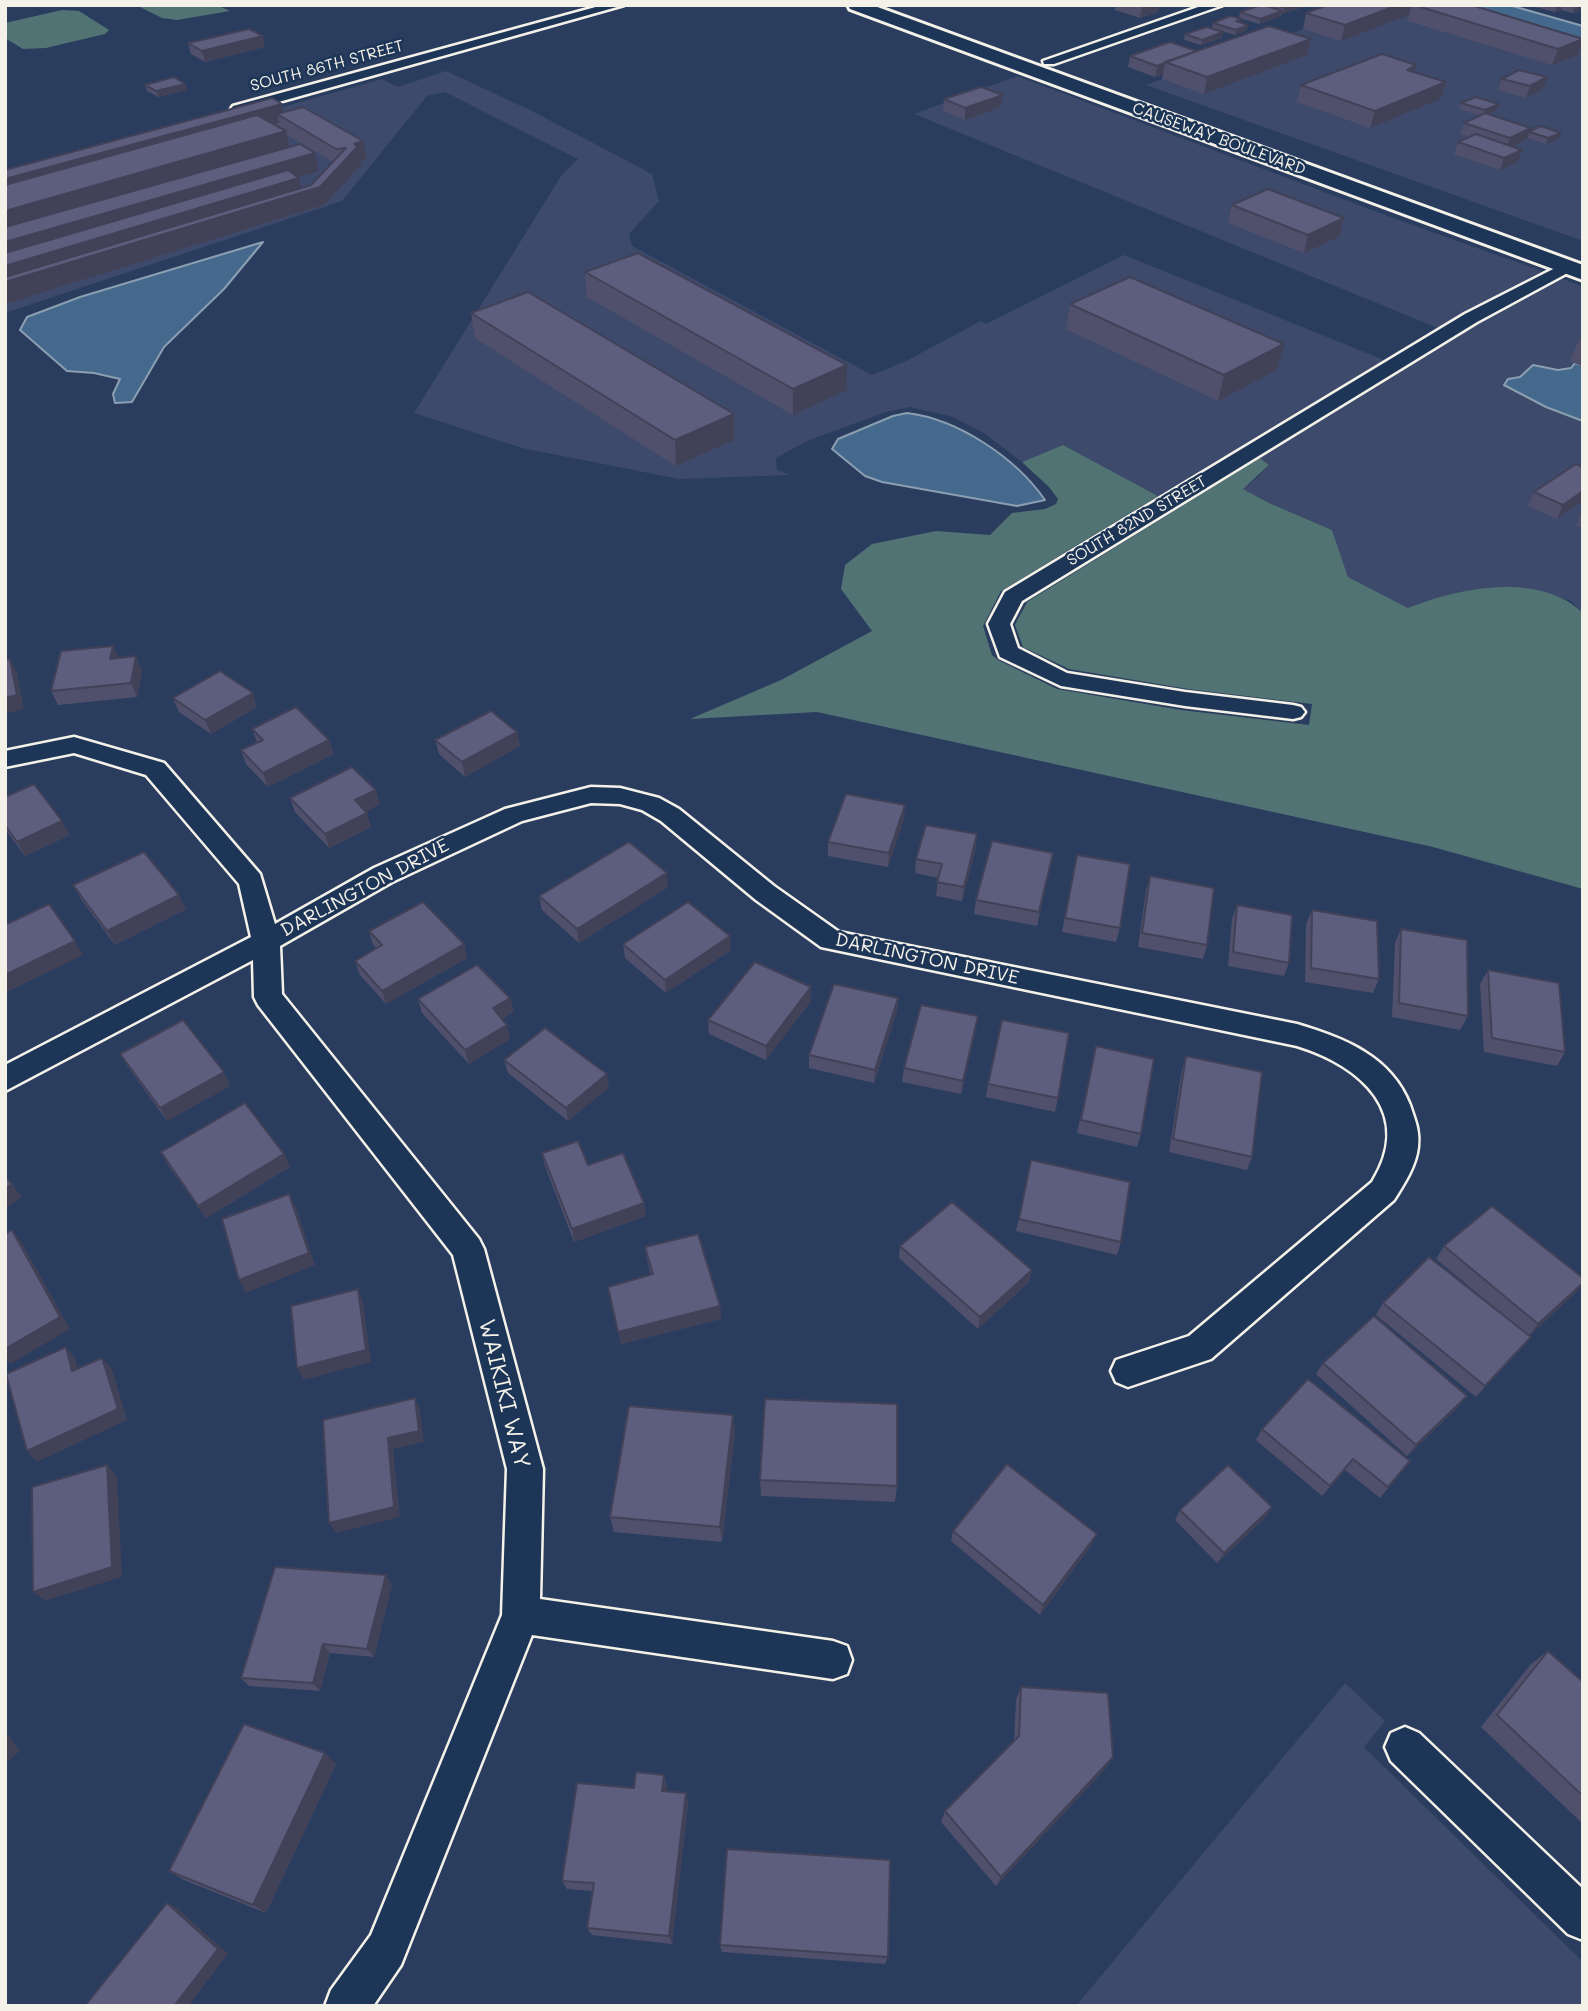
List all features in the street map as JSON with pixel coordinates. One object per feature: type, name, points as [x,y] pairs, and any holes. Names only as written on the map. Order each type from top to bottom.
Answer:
[{"type":"main road","name":"CAUSEWAY BOULEVARD","points":[[856,5],[1165,120],[1207,126],[1397,196]]},
{"type":"main road","name":"CAUSEWAY BOULEVARD","points":[[896,5],[1189,112],[1397,196]]},
{"type":"main road","points":[[983,52],[1034,62],[1161,109],[1189,112]]},
{"type":"main road","points":[[1397,196],[1579,265]]},
{"type":"street","name":"SOUTH 86TH STREET","points":[[220,113],[618,5]]},
{"type":"street","points":[[1049,61],[1207,6]]},
{"type":"street","name":"SOUTH 82ND STREET","points":[[1293,712],[1185,699],[1061,679],[1008,652],[999,624],[1013,597],[1471,318],[1579,265]]},
{"type":"street","name":"WAIKIKI WAY","points":[[5,760],[74,745],[155,769],[251,881],[266,941],[268,997],[468,1249],[525,1469],[521,1615],[386,1950],[347,2006]]},
{"type":"street","name":"DARLINGTON DRIVE","points":[[5,1079],[266,941],[383,875],[514,815],[591,795],[620,796],[650,804],[670,815],[765,893],[831,940],[1297,1035],[1332,1046],[1374,1074],[1391,1094],[1404,1129],[1403,1149],[1383,1191],[1199,1348],[1128,1371]]},
{"type":"street","points":[[521,1615],[833,1660]]},
{"type":"street","points":[[1405,1747],[1583,1919]]},
{"type":"shaded area","points":[[1371,5],[1440,5],[1583,45],[1583,241],[1146,85]]},
{"type":"shaded area","points":[[1440,5],[1509,5],[1583,26],[1583,45]]},
{"type":"shaded area","points":[[446,71],[530,110],[652,174],[659,201],[629,234],[632,246],[872,375],[906,361],[981,321],[986,324],[1124,255],[1384,360],[1158,496],[1063,445],[1022,462],[984,433],[953,417],[910,407],[886,412],[807,441],[776,458],[777,470],[791,475],[679,479],[522,448],[414,413],[561,176],[578,159],[445,92],[427,96],[342,201],[5,313],[5,185],[382,79],[398,87]]},
{"type":"shaded area","points":[[1017,76],[1401,221],[1542,271],[1438,328],[914,114]]},
{"type":"shaded area","points":[[263,242],[224,289],[164,347],[132,402],[115,403],[113,394],[120,379],[67,371],[20,330],[27,317],[80,297]]},
{"type":"shaded area","points":[[1563,279],[1583,287],[1583,366],[1558,370],[1533,365],[1520,377],[1508,379],[1504,385],[1546,407],[1583,421],[1583,613],[1571,601],[1531,589],[1495,588],[1425,601],[1408,608],[1348,577],[1332,530],[1242,489],[1269,465],[1260,458],[1482,322]]},
{"type":"shaded area","points":[[1575,363],[1583,366],[1583,421],[1546,407],[1504,385],[1508,379],[1520,377],[1533,365],[1558,370],[1571,368]]},
{"type":"shaded area","points":[[907,413],[946,423],[984,443],[1033,484],[1045,500],[1017,506],[882,482],[865,476],[832,449],[838,439],[893,416]]},
{"type":"shaded area","points":[[1345,1683],[1385,1721],[1364,1747],[1583,1962],[1583,2006],[1076,2006]]},
{"type":"green space","points":[[136,5],[217,5],[230,11],[177,20],[162,18]]},
{"type":"green space","points":[[62,10],[79,11],[109,30],[105,34],[46,48],[23,49],[5,38],[5,23]]},
{"type":"green space","points":[[1063,445],[1158,496],[1001,591],[983,626],[992,655],[1057,689],[1181,710],[1309,725],[1312,704],[1188,689],[1069,669],[1023,647],[1015,625],[1027,602],[1260,458],[1269,465],[1243,489],[1332,530],[1348,577],[1408,608],[1450,594],[1498,587],[1544,592],[1565,600],[1583,613],[1583,889],[1433,847],[817,712],[690,719],[781,680],[872,631],[841,589],[845,565],[872,544],[936,531],[990,535],[1012,513],[1045,509],[1056,504],[1058,499],[1049,487],[1022,462]]},
{"type":"building","points":[[1261,5],[1282,11],[1260,19],[1240,12]]},
{"type":"building","points":[[1328,5],[1398,5],[1345,25],[1306,13]]},
{"type":"building","points":[[1414,5],[1471,5],[1583,39],[1558,49]]},
{"type":"building","points":[[1230,16],[1242,19],[1236,21],[1248,25],[1236,30],[1213,23]]},
{"type":"building","points":[[1269,26],[1311,39],[1207,77],[1165,62]]},
{"type":"building","points":[[1207,27],[1223,32],[1202,40],[1185,34]]},
{"type":"building","points":[[249,29],[263,36],[202,51],[188,43]]},
{"type":"building","points":[[1170,42],[1197,51],[1157,66],[1130,56]]},
{"type":"building","points":[[1382,54],[1416,65],[1407,70],[1446,82],[1375,111],[1301,85]]},
{"type":"building","points":[[1519,70],[1547,77],[1530,86],[1502,79]]},
{"type":"building","points":[[174,77],[185,84],[156,91],[145,85]]},
{"type":"building","points":[[981,87],[1003,95],[965,108],[944,99]]},
{"type":"building","points":[[1476,97],[1499,104],[1485,110],[1461,103]]},
{"type":"building","points":[[272,98],[282,104],[5,179],[5,170]]},
{"type":"building","points":[[303,107],[363,141],[354,144],[358,146],[320,187],[5,282],[5,277],[311,185],[346,148],[336,149],[277,114]]},
{"type":"building","points":[[1485,113],[1531,128],[1510,138],[1464,123]]},
{"type":"building","points":[[257,115],[286,131],[5,211],[5,185]]},
{"type":"building","points":[[1541,126],[1561,133],[1548,138],[1530,132]]},
{"type":"building","points":[[1476,134],[1522,150],[1504,158],[1458,142]]},
{"type":"building","points":[[300,144],[315,153],[5,242],[5,227]]},
{"type":"building","points":[[288,170],[299,178],[5,266],[5,253]]},
{"type":"building","points":[[1268,189],[1344,218],[1308,235],[1232,205]]},
{"type":"building","points":[[638,253],[847,365],[793,389],[585,272]]},
{"type":"building","points":[[1130,277],[1284,344],[1224,375],[1070,304]]},
{"type":"building","points":[[528,292],[734,414],[675,440],[471,313]]},
{"type":"building","points":[[1576,464],[1583,467],[1583,491],[1563,505],[1534,492]]},
{"type":"building","points":[[113,646],[110,659],[136,656],[131,683],[51,691],[61,651]]},
{"type":"building","points":[[10,659],[17,695],[5,698],[5,660]]},
{"type":"building","points":[[220,671],[253,693],[205,720],[173,698]]},
{"type":"building","points":[[296,707],[329,740],[263,773],[241,750],[263,740],[252,729]]},
{"type":"building","points":[[491,711],[517,732],[462,762],[435,740]]},
{"type":"building","points":[[352,767],[376,790],[355,800],[367,813],[325,834],[290,798]]},
{"type":"building","points":[[34,784],[62,821],[17,842],[5,825],[5,797]]},
{"type":"building","points":[[846,794],[905,805],[889,853],[828,842]]},
{"type":"building","points":[[926,825],[977,834],[964,887],[937,882],[942,864],[916,859]]},
{"type":"building","points":[[992,841],[1053,853],[1039,912],[976,900]]},
{"type":"building","points":[[629,842],[667,873],[577,929],[539,896]]},
{"type":"building","points":[[144,852],[179,895],[107,931],[73,885]]},
{"type":"building","points":[[1077,855],[1130,864],[1120,928],[1065,918]]},
{"type":"building","points":[[1150,876],[1214,888],[1207,945],[1142,933]]},
{"type":"building","points":[[423,902],[464,944],[382,991],[355,961],[382,945],[369,931]]},
{"type":"building","points":[[688,902],[730,936],[665,980],[623,944]]},
{"type":"building","points":[[49,904],[75,941],[5,975],[5,925]]},
{"type":"building","points":[[1237,905],[1292,915],[1289,963],[1233,952]]},
{"type":"building","points":[[1312,910],[1377,921],[1379,979],[1311,968]]},
{"type":"building","points":[[1401,929],[1467,940],[1468,1016],[1399,1003]]},
{"type":"building","points":[[755,962],[811,987],[766,1046],[708,1020]]},
{"type":"building","points":[[477,965],[510,998],[493,1008],[507,1025],[465,1050],[418,999]]},
{"type":"building","points":[[1488,970],[1559,983],[1565,1052],[1492,1038]]},
{"type":"building","points":[[834,984],[898,998],[875,1070],[809,1055]]},
{"type":"building","points":[[921,1005],[978,1016],[963,1081],[904,1068]]},
{"type":"building","points":[[183,1020],[224,1072],[160,1108],[120,1054]]},
{"type":"building","points":[[1002,1020],[1069,1033],[1058,1098],[988,1084]]},
{"type":"building","points":[[545,1028],[607,1074],[566,1108],[504,1060]]},
{"type":"building","points":[[1096,1046],[1154,1059],[1141,1134],[1081,1120]]},
{"type":"building","points":[[1186,1056],[1262,1072],[1252,1157],[1173,1139]]},
{"type":"building","points":[[245,1103],[284,1154],[198,1206],[161,1152]]},
{"type":"building","points":[[578,1141],[588,1165],[623,1153],[644,1203],[572,1229],[542,1153]]},
{"type":"building","points":[[1031,1160],[1130,1182],[1121,1242],[1019,1219]]},
{"type":"building","points":[[5,1177],[12,1184],[5,1189]]},
{"type":"building","points":[[289,1194],[309,1253],[239,1280],[222,1219]]},
{"type":"building","points":[[952,1202],[1032,1270],[980,1317],[900,1246]]},
{"type":"building","points":[[1492,1206],[1583,1278],[1583,1283],[1538,1324],[1444,1246]]},
{"type":"building","points":[[12,1230],[60,1317],[5,1349],[5,1234]]},
{"type":"building","points":[[698,1234],[720,1306],[618,1332],[608,1287],[653,1274],[645,1247]]},
{"type":"building","points":[[1429,1257],[1531,1337],[1485,1386],[1383,1303]]},
{"type":"building","points":[[358,1289],[366,1350],[297,1368],[291,1306]]},
{"type":"building","points":[[1374,1316],[1467,1396],[1416,1445],[1323,1363]]},
{"type":"building","points":[[66,1347],[72,1371],[102,1358],[118,1409],[27,1451],[6,1374]]},
{"type":"building","points":[[1308,1379],[1410,1461],[1388,1487],[1353,1459],[1330,1486],[1262,1429]]},
{"type":"building","points":[[415,1398],[419,1431],[388,1438],[394,1507],[329,1523],[323,1420]]},
{"type":"building","points":[[765,1399],[897,1404],[897,1486],[760,1480]]},
{"type":"building","points":[[629,1406],[733,1415],[720,1527],[610,1517]]},
{"type":"building","points":[[1007,1464],[1097,1534],[1043,1605],[953,1531]]},
{"type":"building","points":[[107,1465],[112,1567],[33,1592],[32,1487]]},
{"type":"building","points":[[1228,1465],[1272,1507],[1224,1553],[1180,1510]]},
{"type":"building","points":[[275,1567],[386,1575],[367,1649],[323,1644],[313,1683],[241,1678]]},
{"type":"building","points":[[1548,1651],[1583,1682],[1583,1796],[1497,1715]]},
{"type":"building","points":[[1021,1687],[1108,1693],[1113,1757],[1001,1877],[945,1811],[1019,1736]]},
{"type":"building","points":[[244,1724],[325,1753],[253,1905],[169,1871]]},
{"type":"building","points":[[636,1772],[664,1775],[662,1791],[686,1793],[669,1936],[587,1928],[594,1883],[562,1881],[577,1783],[634,1788]]},
{"type":"building","points":[[727,1849],[890,1860],[888,1957],[720,1945]]},
{"type":"building","points":[[167,1903],[218,1949],[174,2006],[85,2006]]}]
